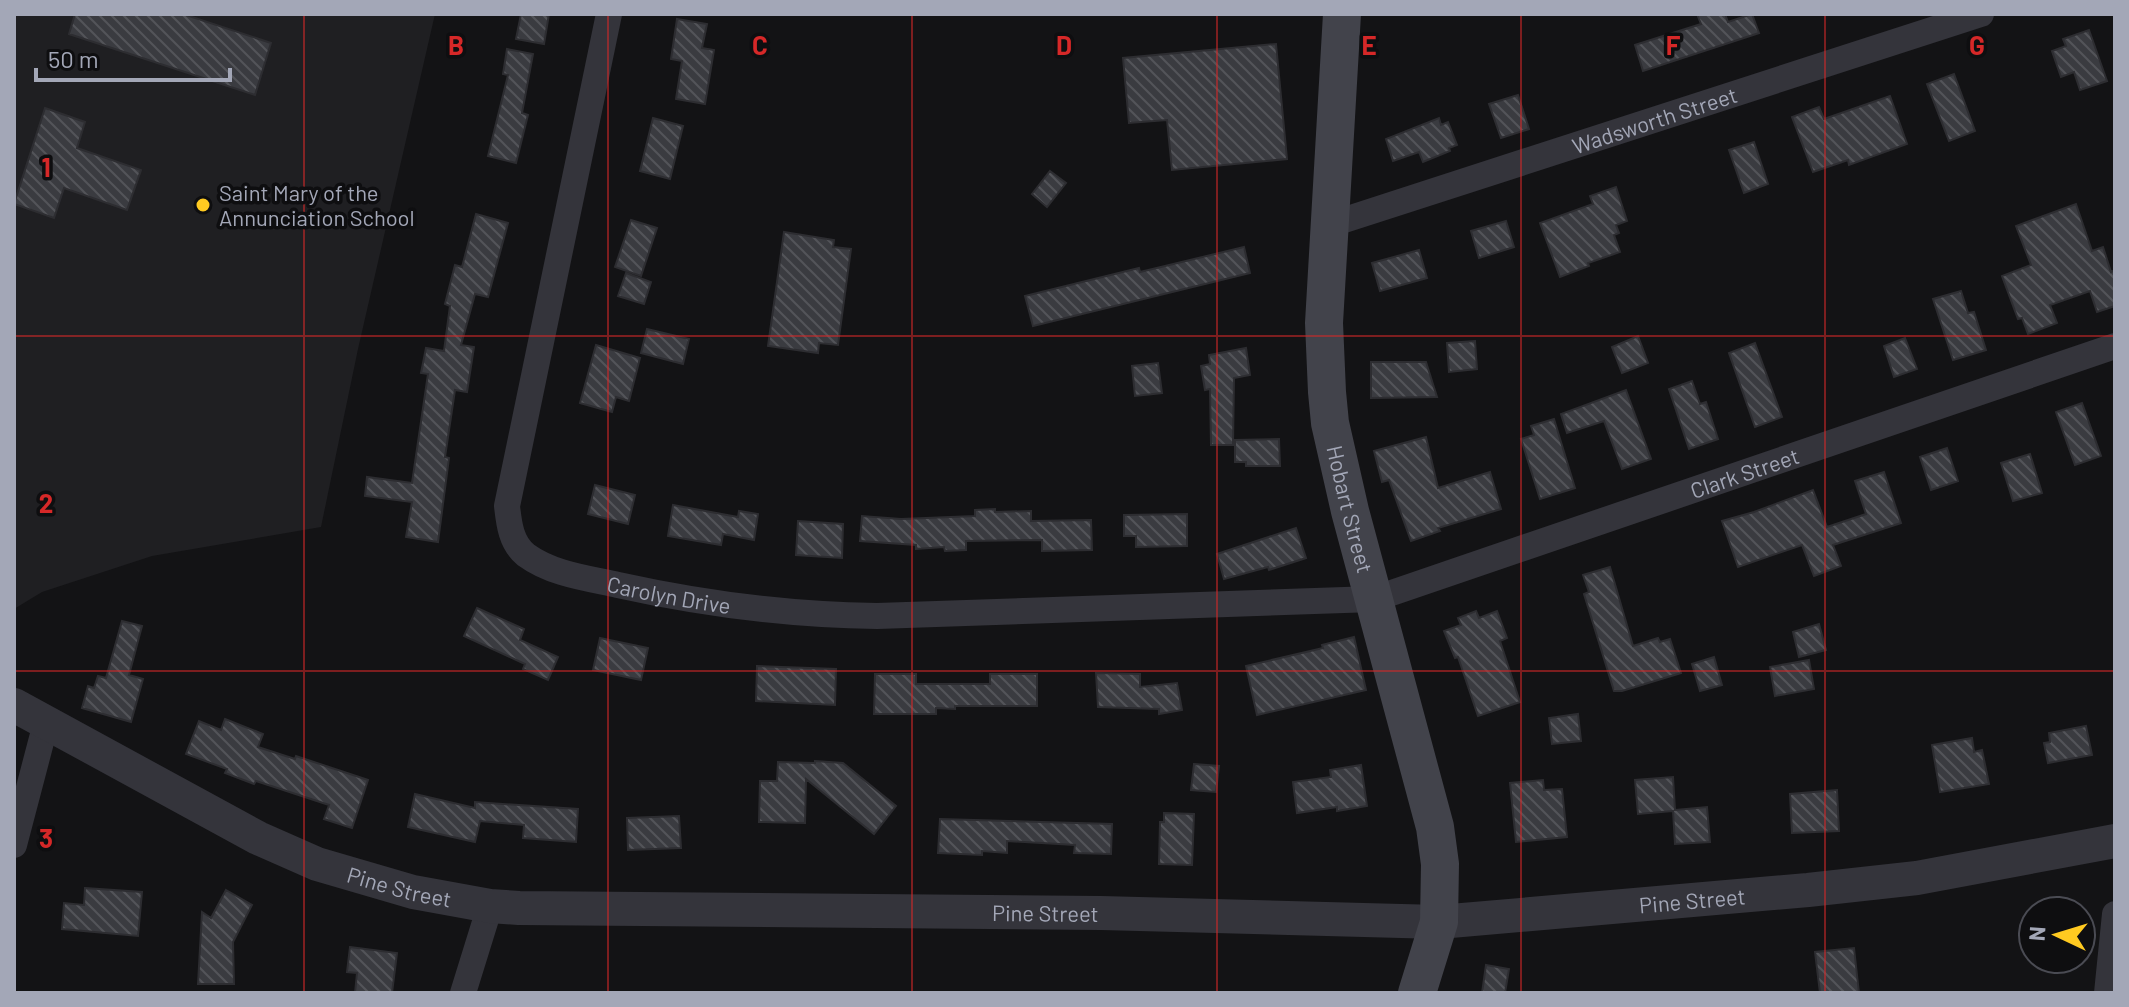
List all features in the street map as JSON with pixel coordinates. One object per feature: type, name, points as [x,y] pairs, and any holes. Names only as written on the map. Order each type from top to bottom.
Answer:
[{"type":"main road","name":"Hobart Street","points":[[1342,14],[1324,359],[1328,408],[1350,511],[1435,827],[1440,864],[1439,922],[1417,993]]},
{"type":"street","name":"Carolyn Drive","points":[[609,14],[507,506],[513,539],[523,553],[549,569],[671,597],[736,608],[831,615],[1374,599]]},
{"type":"street","name":"Wadsworth Street","points":[[1329,225],[1981,14]]},
{"type":"street","name":"Clark Street","points":[[1374,599],[2115,346]]},
{"type":"street","name":"Pine Street","points":[[14,705],[258,838],[303,858],[380,884],[490,906],[671,912],[1101,913],[1439,922],[1917,878],[2115,841]]},
{"type":"street","points":[[14,845],[46,723]]},
{"type":"street","points":[[463,993],[490,906]]},
{"type":"street","points":[[2107,993],[2115,914]]},
{"type":"shaded area","name":"Saint Mary of the Annunciation School","points":[[14,14],[435,14],[358,349],[321,527],[152,556],[42,592],[14,609]]},
{"type":"building","points":[[75,14],[183,14],[271,43],[255,95],[69,34]]},
{"type":"building","points":[[521,14],[549,14],[544,44],[516,39]]},
{"type":"building","points":[[1697,14],[1725,14],[1728,22],[1752,14],[1759,33],[1643,71],[1635,45],[1701,24]]},
{"type":"building","points":[[677,19],[707,24],[702,48],[714,50],[705,104],[676,99],[682,61],[671,59]]},
{"type":"building","points":[[2089,30],[2107,81],[2080,90],[2074,72],[2061,77],[2052,51],[2066,46],[2063,39]]},
{"type":"building","points":[[1276,44],[1287,159],[1172,170],[1167,120],[1129,123],[1123,58]]},
{"type":"building","points":[[507,49],[533,54],[522,113],[528,115],[516,163],[488,156],[508,75],[503,74]]},
{"type":"building","points":[[1954,74],[1975,131],[1949,141],[1927,84]]},
{"type":"building","points":[[1518,95],[1529,129],[1501,138],[1489,104]]},
{"type":"building","points":[[1890,96],[1907,144],[1849,165],[1848,160],[1813,172],[1792,117],[1819,107],[1824,119]]},
{"type":"building","points":[[45,108],[85,122],[77,148],[141,170],[127,210],[64,188],[54,218],[14,204]]},
{"type":"building","points":[[653,118],[683,126],[670,179],[640,171]]},
{"type":"building","points":[[1439,118],[1441,125],[1448,122],[1457,145],[1423,162],[1419,152],[1393,161],[1386,139]]},
{"type":"building","points":[[1754,142],[1768,184],[1744,193],[1729,150]]},
{"type":"building","points":[[1050,171],[1066,183],[1047,207],[1032,194]]},
{"type":"building","points":[[1616,187],[1627,221],[1616,225],[1619,233],[1614,235],[1620,252],[1560,277],[1540,223],[1593,204],[1590,196]]},
{"type":"building","points":[[2076,204],[2092,251],[2103,247],[2111,272],[2115,270],[2115,306],[2097,312],[2090,291],[2050,305],[2057,323],[2028,334],[2022,318],[2018,319],[2002,276],[2031,265],[2016,226]]},
{"type":"building","points":[[476,214],[508,223],[488,297],[475,294],[461,345],[474,347],[467,392],[455,390],[445,457],[449,458],[438,542],[406,537],[412,502],[365,496],[367,477],[412,483],[428,374],[421,373],[426,348],[444,351],[450,306],[445,304],[455,265],[462,267]]},
{"type":"building","points":[[631,220],[657,228],[641,276],[615,267]]},
{"type":"building","points":[[1506,221],[1514,247],[1479,258],[1471,231]]},
{"type":"building","points":[[784,232],[834,240],[833,247],[851,249],[838,345],[819,343],[818,353],[768,346]]},
{"type":"building","points":[[1244,247],[1250,273],[1033,326],[1025,296],[1139,268],[1140,272]]},
{"type":"building","points":[[1419,250],[1427,278],[1380,291],[1372,263]]},
{"type":"building","points":[[626,273],[651,282],[644,304],[618,296]]},
{"type":"building","points":[[1961,291],[1968,313],[1974,312],[1986,350],[1953,360],[1933,299]]},
{"type":"building","points":[[647,329],[689,339],[683,364],[641,353]]},
{"type":"building","points":[[1638,336],[1648,363],[1622,373],[1612,347]]},
{"type":"building","points":[[1905,338],[1917,369],[1894,377],[1884,346]]},
{"type":"building","points":[[1475,341],[1477,369],[1449,372],[1447,343]]},
{"type":"building","points":[[1755,343],[1782,417],[1755,427],[1729,353]]},
{"type":"building","points":[[596,345],[640,358],[629,401],[616,397],[612,412],[580,403]]},
{"type":"building","points":[[1246,348],[1250,375],[1234,378],[1233,445],[1211,445],[1210,389],[1205,390],[1201,366],[1210,364],[1209,355]]},
{"type":"building","points":[[1371,362],[1426,362],[1437,397],[1371,398]]},
{"type":"building","points":[[1158,363],[1162,393],[1135,396],[1132,366]]},
{"type":"building","points":[[1692,381],[1700,404],[1706,402],[1718,439],[1689,449],[1669,389]]},
{"type":"building","points":[[1626,390],[1651,459],[1622,469],[1604,421],[1567,433],[1561,414]]},
{"type":"building","points":[[2082,403],[2101,456],[2075,465],[2056,412]]},
{"type":"building","points":[[1554,419],[1575,488],[1540,499],[1521,439],[1534,435],[1531,426]]},
{"type":"building","points":[[1426,437],[1438,488],[1490,472],[1501,509],[1438,528],[1440,531],[1411,541],[1389,480],[1382,482],[1374,451]]},
{"type":"building","points":[[1279,439],[1280,466],[1246,466],[1246,462],[1235,462],[1235,440]]},
{"type":"building","points":[[1947,448],[1958,481],[1931,490],[1920,457]]},
{"type":"building","points":[[2030,454],[2042,493],[2013,501],[2001,463]]},
{"type":"building","points":[[1884,472],[1901,523],[1833,545],[1841,566],[1814,576],[1802,545],[1738,567],[1722,521],[1813,490],[1827,527],[1866,514],[1855,481]]},
{"type":"building","points":[[595,485],[635,495],[628,524],[588,514]]},
{"type":"building","points":[[673,505],[738,517],[739,511],[758,514],[754,540],[723,534],[721,545],[668,536]]},
{"type":"building","points":[[995,509],[995,512],[1031,511],[1031,521],[1091,520],[1092,550],[1042,551],[1042,540],[966,541],[966,550],[945,551],[944,547],[916,549],[916,545],[860,541],[862,516],[901,519],[975,516],[975,510]]},
{"type":"building","points":[[1187,514],[1187,546],[1136,547],[1136,536],[1124,536],[1124,515]]},
{"type":"building","points":[[798,521],[843,524],[842,558],[796,555]]},
{"type":"building","points":[[1296,528],[1306,558],[1269,570],[1268,567],[1224,579],[1217,554]]},
{"type":"building","points":[[1610,567],[1633,646],[1658,638],[1660,642],[1670,639],[1681,673],[1614,691],[1584,594],[1589,592],[1583,575]]},
{"type":"building","points":[[477,608],[524,629],[520,640],[558,657],[548,680],[523,669],[525,664],[464,636]]},
{"type":"building","points":[[1476,611],[1479,618],[1497,611],[1507,638],[1500,641],[1520,702],[1478,716],[1458,657],[1455,658],[1444,631],[1461,625],[1458,618]]},
{"type":"building","points":[[122,621],[142,626],[129,675],[143,679],[131,722],[82,708],[88,686],[94,688],[98,676],[106,678]]},
{"type":"building","points":[[1819,624],[1826,650],[1799,657],[1793,632]]},
{"type":"building","points":[[1354,637],[1366,690],[1257,715],[1246,666],[1323,648],[1322,645]]},
{"type":"building","points":[[600,638],[648,648],[641,680],[593,670]]},
{"type":"building","points":[[1714,657],[1722,685],[1700,691],[1692,664]]},
{"type":"building","points":[[1809,660],[1814,689],[1775,696],[1770,667]]},
{"type":"building","points":[[757,666],[836,669],[835,705],[756,701]]},
{"type":"building","points":[[1096,673],[1140,674],[1140,687],[1177,683],[1182,710],[1159,714],[1159,709],[1098,707]]},
{"type":"building","points":[[875,674],[916,674],[916,684],[990,684],[990,674],[1037,674],[1037,706],[955,706],[955,709],[936,708],[936,714],[874,714]]},
{"type":"building","points":[[1578,714],[1581,741],[1552,744],[1549,718]]},
{"type":"building","points":[[225,719],[263,734],[258,747],[368,780],[352,828],[324,819],[329,805],[256,781],[254,784],[225,773],[227,769],[186,754],[199,721],[221,730]]},
{"type":"building","points":[[2086,726],[2092,755],[2048,763],[2044,743],[2050,742],[2049,733]]},
{"type":"building","points":[[1972,738],[1974,752],[1982,750],[1989,784],[1940,792],[1932,745]]},
{"type":"building","points":[[778,762],[843,763],[896,806],[874,834],[806,779],[805,823],[759,822],[760,781],[777,781]]},
{"type":"building","points":[[1194,764],[1219,766],[1216,792],[1191,790]]},
{"type":"building","points":[[1361,765],[1367,806],[1297,813],[1293,782],[1331,777],[1330,770]]},
{"type":"building","points":[[1673,777],[1675,810],[1707,807],[1710,842],[1675,844],[1673,811],[1638,814],[1635,780]]},
{"type":"building","points":[[1543,780],[1544,790],[1562,789],[1567,837],[1516,842],[1510,783]]},
{"type":"building","points":[[1837,790],[1839,831],[1792,833],[1790,794]]},
{"type":"building","points":[[415,794],[475,808],[475,802],[578,809],[576,842],[523,838],[524,825],[480,821],[475,842],[408,827]]},
{"type":"building","points":[[1164,813],[1194,814],[1192,865],[1159,864],[1160,822],[1164,822]]},
{"type":"building","points":[[679,816],[681,848],[628,850],[627,818]]},
{"type":"building","points":[[940,819],[1112,824],[1111,854],[1074,853],[1075,845],[1007,841],[1007,853],[938,853]]},
{"type":"building","points":[[85,888],[142,892],[138,936],[62,929],[64,903],[84,905]]},
{"type":"building","points":[[226,890],[252,905],[233,942],[234,984],[198,984],[202,912],[211,918]]},
{"type":"building","points":[[350,947],[397,953],[392,993],[355,993],[357,973],[347,972]]},
{"type":"building","points":[[1854,948],[1859,993],[1820,993],[1815,952]]},
{"type":"building","points":[[1486,965],[1509,969],[1505,993],[1482,993]]},
{"type":"place","name":"Saint Mary of the Annunciation School","points":[[203,205]]}]
